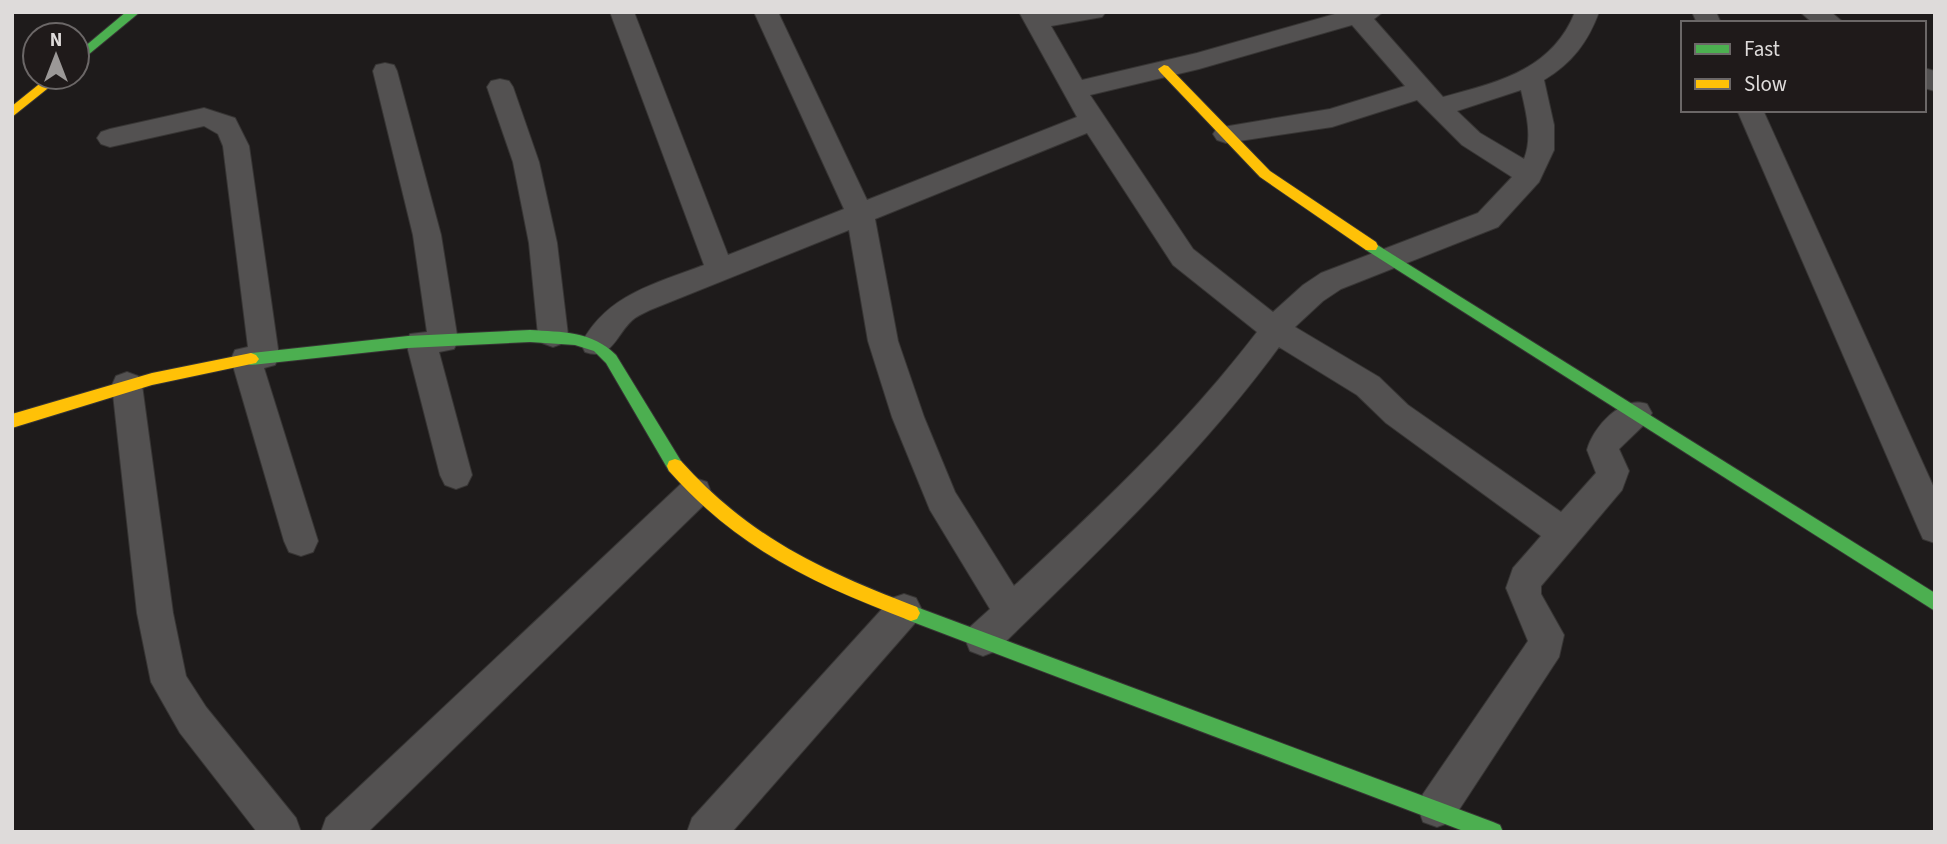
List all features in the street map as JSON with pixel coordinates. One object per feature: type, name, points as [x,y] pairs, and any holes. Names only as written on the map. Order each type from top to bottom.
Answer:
[{"type":"street","points":[[91,48],[134,12]]},
{"type":"street","points":[[622,12],[720,270]]},
{"type":"street","points":[[766,12],[860,215],[883,341],[908,416],[942,500],[1011,612]]},
{"type":"street","points":[[1094,12],[1033,16],[1091,121],[1183,257],[1275,330],[1368,386],[1397,414],[1565,534]]},
{"type":"street","points":[[1226,134],[1332,118],[1430,98],[1498,91],[1531,77],[1554,63],[1584,25],[1587,12]]},
{"type":"street","points":[[1812,12],[1828,21]]},
{"type":"street","points":[[1074,90],[1164,69],[1360,13],[1430,98],[1471,139],[1530,175]]},
{"type":"street","points":[[1164,69],[1265,174],[1389,258],[1935,603]]},
{"type":"street","points":[[385,71],[427,236],[432,341],[456,475]]},
{"type":"street","points":[[984,639],[1098,529],[1218,405],[1275,330],[1307,295],[1389,258],[1488,220],[1530,175],[1541,150],[1541,125],[1531,77]]},
{"type":"street","points":[[500,87],[526,162],[543,243],[554,335]]},
{"type":"street","points":[[12,113],[39,91]]},
{"type":"street","points":[[1751,112],[1935,528]]},
{"type":"street","points":[[110,138],[204,117],[219,119],[230,126],[236,146],[255,358],[301,541]]},
{"type":"street","points":[[596,344],[624,310],[1091,121]]},
{"type":"street","points":[[12,422],[127,385],[255,358],[512,334],[554,335],[596,344],[612,362],[672,461],[695,492],[763,546],[831,583],[1437,808],[1493,832]]},
{"type":"street","points":[[127,385],[155,612],[169,682],[193,720],[282,832]]},
{"type":"street","points":[[1437,808],[1543,652],[1548,636],[1545,627],[1529,607],[1522,587],[1611,480],[1613,471],[1603,450],[1605,442],[1636,414]]},
{"type":"street","points":[[340,832],[695,492]]},
{"type":"street","points":[[706,832],[904,610]]},
{"type":"traffic: fast","points":[[91,48],[134,12]]},
{"type":"traffic: fast","points":[[1371,246],[1935,603]]},
{"type":"traffic: fast","points":[[251,359],[408,342],[530,336],[575,339],[599,347],[611,359],[675,466]]},
{"type":"traffic: fast","points":[[911,613],[1493,832]]},
{"type":"traffic: slow","points":[[1164,69],[1265,174],[1371,246]]},
{"type":"traffic: slow","points":[[12,113],[39,91]]},
{"type":"traffic: slow","points":[[12,421],[152,379],[251,359]]},
{"type":"traffic: slow","points":[[675,466],[699,493],[725,516],[782,556],[845,587],[911,613]]}]
